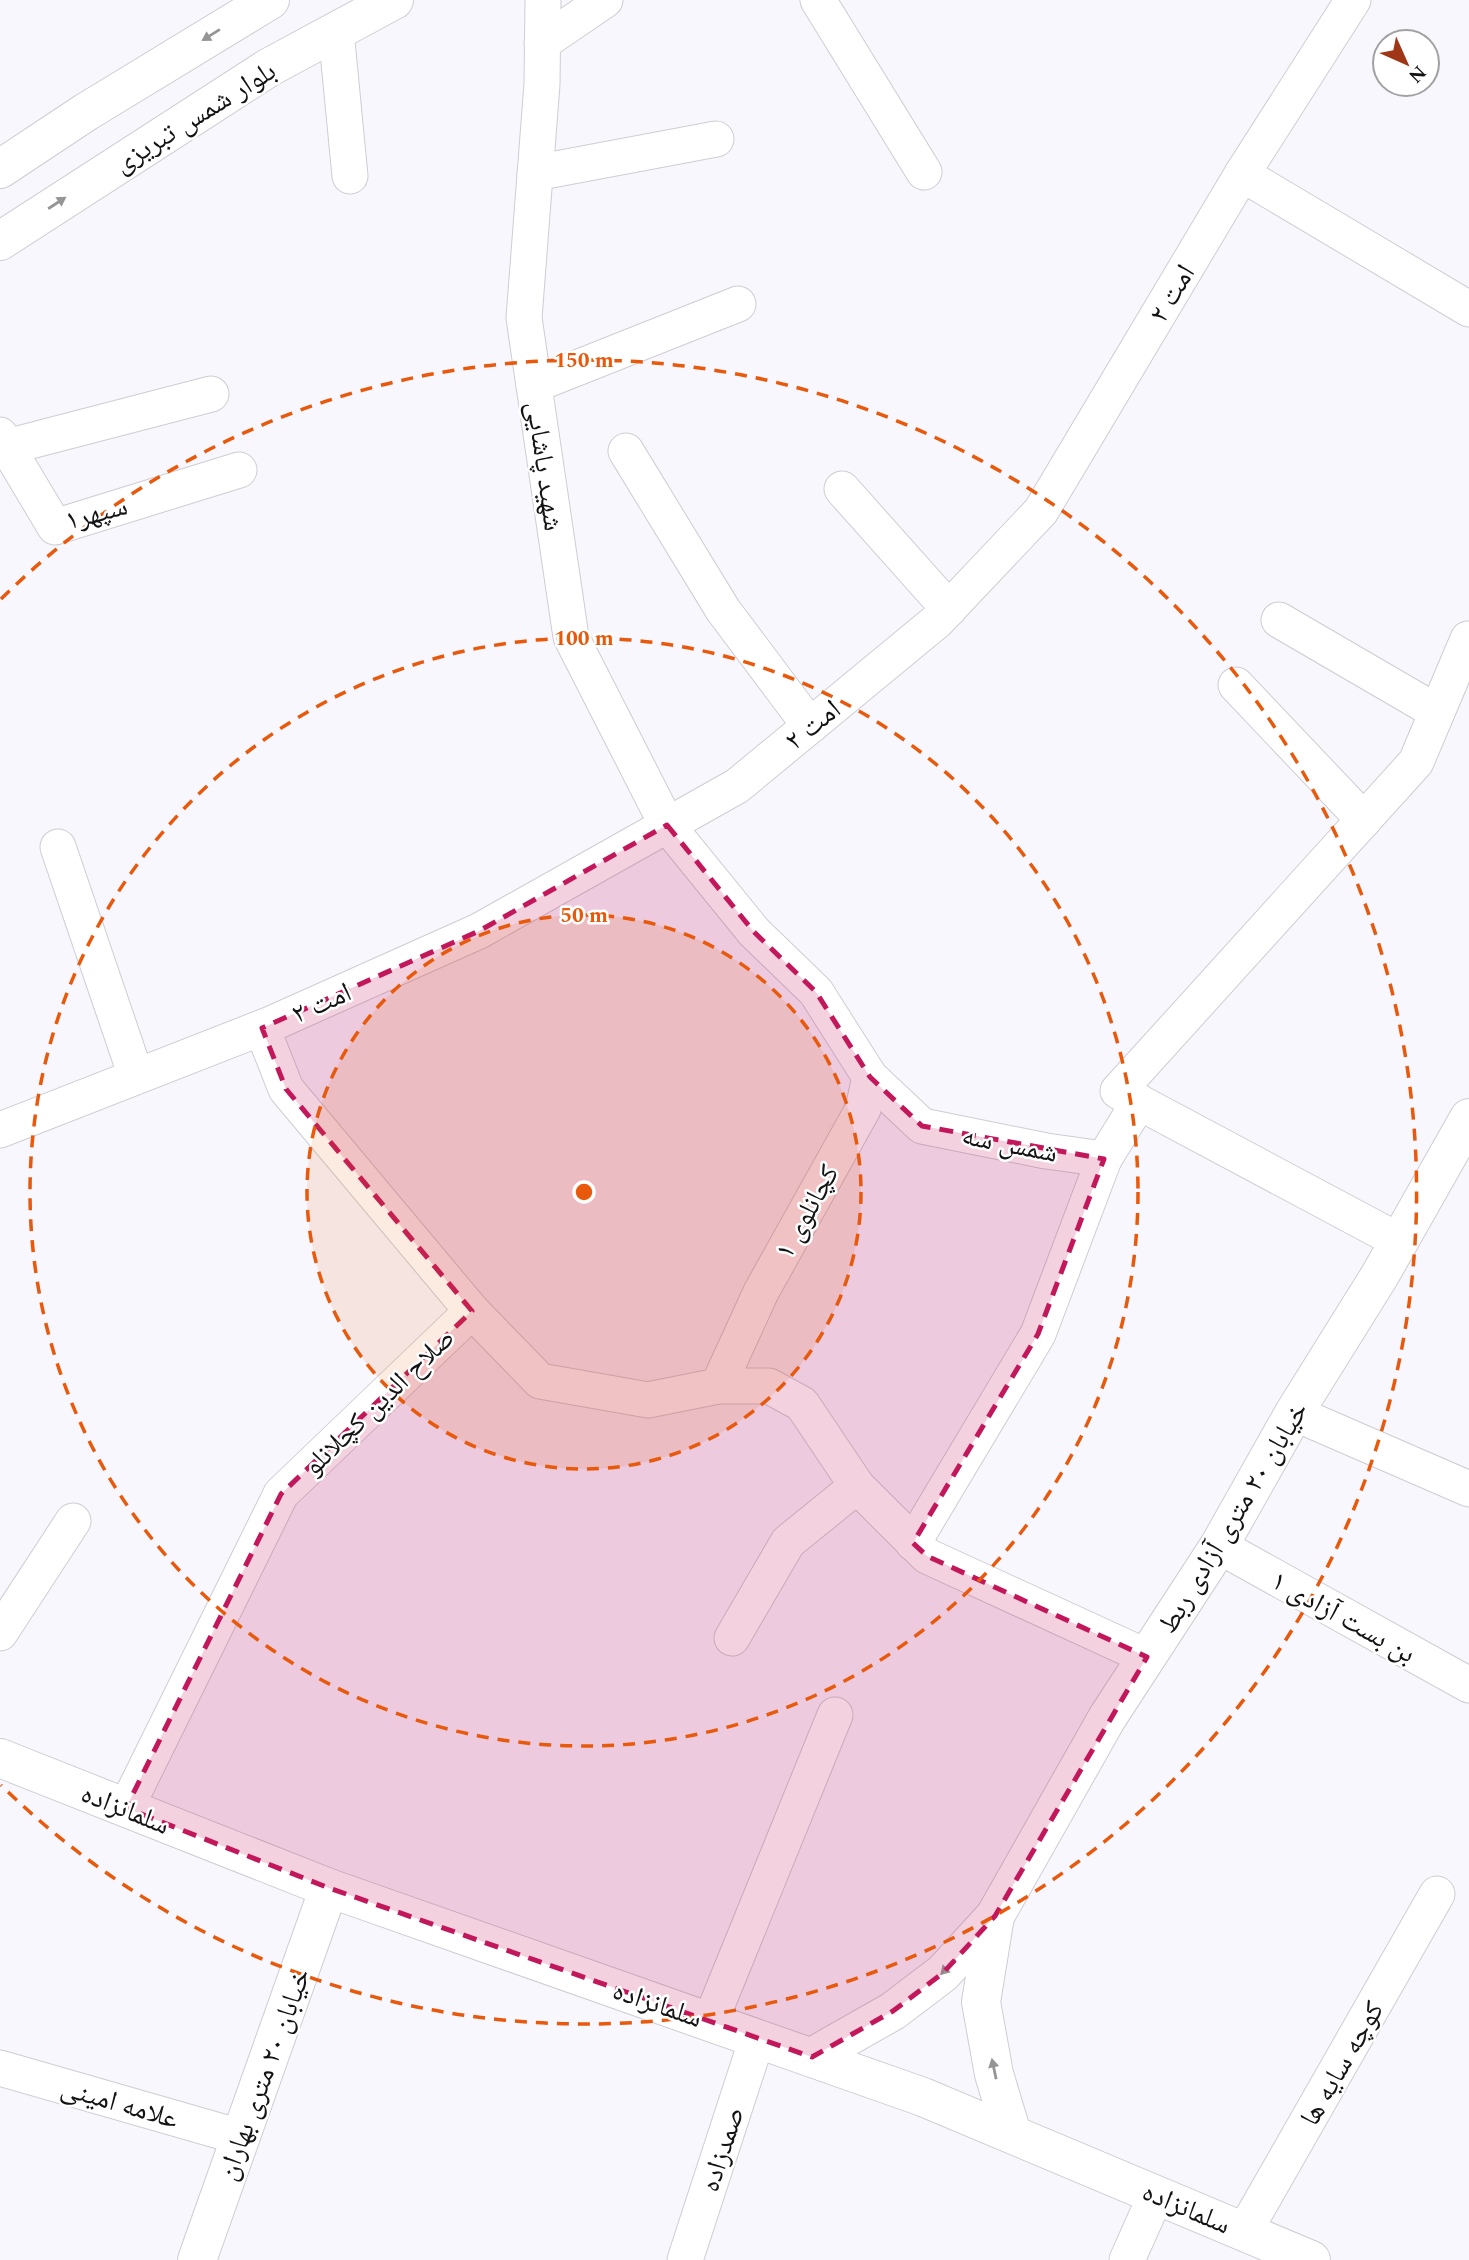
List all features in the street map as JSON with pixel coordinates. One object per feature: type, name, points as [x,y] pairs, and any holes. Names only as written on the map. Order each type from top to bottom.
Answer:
[{"type":"main road","points":[[0,169],[270,0]]},
{"type":"main road","name":"بلوار شمس تبریزی","points":[[0,241],[268,68],[394,0]]},
{"type":"main road","name":"خیابان ۲۰ متری آزادی ربط","points":[[995,1916],[1107,1717],[1219,1546],[1294,1413],[1399,1241],[1468,1121]]},
{"type":"main road","name":"سلمانزاده","points":[[0,1758],[329,1888],[923,2097],[1311,2260]]},
{"type":"main road","name":"خیابان ۲۰ متری بهاران","points":[[197,2260],[329,1888]]},
{"type":"main road","points":[[812,2057],[893,2011],[943,1973],[995,1916]]},
{"type":"main road","points":[[995,1916],[981,2002],[994,2074],[1012,2134]]},
{"type":"street","name":"شهید پاشایی","points":[[543,0],[535,173],[524,317],[571,638],[667,825]]},
{"type":"street","points":[[542,43],[605,0]]},
{"type":"street","points":[[818,0],[924,172]]},
{"type":"street","name":"امت ۲","points":[[0,1130],[262,1028],[480,931],[737,786],[810,726],[949,609],[1041,511],[1242,174],[1353,0]]},
{"type":"street","points":[[336,31],[349,176]]},
{"type":"street","points":[[535,173],[716,139]]},
{"type":"street","points":[[1242,174],[1469,309]]},
{"type":"street","points":[[534,385],[738,304]]},
{"type":"street","points":[[3,441],[211,394]]},
{"type":"street","name":"سپهر۱","points":[[3,441],[55,527],[239,470]]},
{"type":"street","points":[[626,451],[723,610],[810,726]]},
{"type":"street","points":[[842,489],[949,609]]},
{"type":"street","points":[[1279,620],[1437,712]]},
{"type":"street","points":[[1399,1241],[1118,1091],[1416,762],[1468,639]]},
{"type":"street","points":[[1236,685],[1364,820]]},
{"type":"street","points":[[667,825],[754,932],[816,992],[870,1077]]},
{"type":"street","points":[[58,847],[136,1076]]},
{"type":"street","name":"صلاح الدین کچلانلو","points":[[126,1808],[281,1494],[471,1311],[286,1088],[262,1028]]},
{"type":"street","name":"شمس سه","points":[[870,1077],[922,1126],[1104,1159]]},
{"type":"street","name":"کچانلوی ۱","points":[[718,1386],[761,1292],[863,1109],[870,1077]]},
{"type":"street","points":[[913,1543],[1038,1334],[1104,1159],[1139,1102]]},
{"type":"street","points":[[471,1311],[540,1381],[648,1400],[718,1386],[769,1385],[802,1405],[857,1486],[927,1556],[1147,1657]]},
{"type":"street","points":[[1294,1413],[1469,1489]]},
{"type":"street","points":[[732,1638],[788,1542],[857,1486]]},
{"type":"street","points":[[0,1633],[73,1521]]},
{"type":"street","name":"بن بست آزادی ۱","points":[[1219,1546],[1469,1685]]},
{"type":"street","points":[[710,2022],[835,1715]]},
{"type":"street","name":"کوچه سایه ها","points":[[1244,2232],[1437,1894]]},
{"type":"street","name":"صمدزاده","points":[[685,2260],[757,2039]]},
{"type":"street","name":"علامه امینی","points":[[0,2068],[240,2137]]},
{"type":"street","points":[[1127,2260],[1156,2195]]},
{"type":"highlighted area","points":[[667,825],[754,932],[816,992],[870,1077],[922,1126],[1104,1159],[1038,1334],[913,1543],[927,1556],[1147,1657],[995,1916],[943,1973],[893,2011],[812,2057],[329,1888],[126,1808],[281,1494],[472,1311],[286,1089],[262,1028],[479,931]]}]
